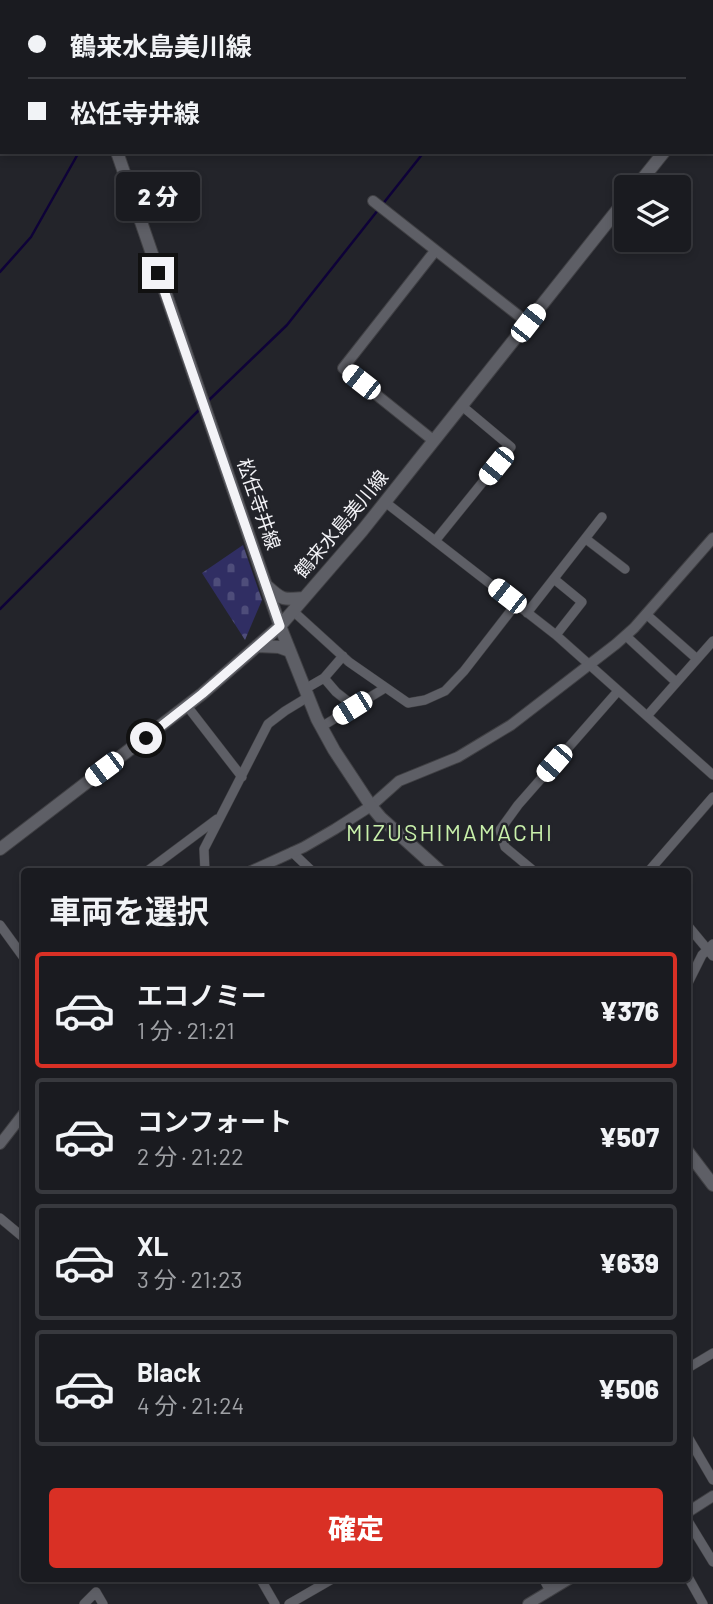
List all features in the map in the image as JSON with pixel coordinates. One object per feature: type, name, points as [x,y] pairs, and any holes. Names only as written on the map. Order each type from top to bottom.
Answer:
[{"type":"main road","name":"松任寺井線","points":[[118,154],[280,626],[321,727],[371,806],[437,868]]},
{"type":"main road","points":[[646,175],[662,154]]},
{"type":"main road","name":"鶴来水島美川線","points":[[0,849],[187,706],[280,626],[386,502],[614,214]]},
{"type":"main road","points":[[267,586],[280,598],[304,598]]},
{"type":"main road","points":[[257,646],[279,647],[290,651]]},
{"type":"main road","points":[[691,1156],[713,1185]]},
{"type":"street","points":[[377,205],[528,323]]},
{"type":"street","points":[[434,440],[343,368],[435,251]]},
{"type":"street","points":[[435,541],[511,447],[462,406]]},
{"type":"street","points":[[386,502],[556,635],[713,775]]},
{"type":"street","points":[[527,613],[602,517]]},
{"type":"street","points":[[258,868],[335,829],[371,806],[400,781],[458,757],[511,725],[626,636],[713,538]]},
{"type":"street","points":[[586,539],[625,569]]},
{"type":"street","points":[[554,579],[582,602],[556,635]]},
{"type":"street","points":[[293,611],[343,656],[408,703],[425,700],[445,691],[516,604]]},
{"type":"street","points":[[646,614],[697,659]]},
{"type":"street","points":[[626,636],[676,682]]},
{"type":"street","points":[[647,716],[713,640]]},
{"type":"street","points":[[205,868],[204,849],[268,724],[324,678],[343,656]]},
{"type":"street","points":[[324,678],[352,708]]},
{"type":"street","points":[[321,727],[385,688]]},
{"type":"street","points":[[531,868],[505,847],[500,830],[518,805],[618,691]]},
{"type":"street","points":[[187,706],[242,777]]},
{"type":"street","points":[[651,868],[713,797]]},
{"type":"street","points":[[151,868],[222,816]]},
{"type":"street","points":[[292,852],[309,868]]},
{"type":"street","points":[[0,925],[21,954]]},
{"type":"street","points":[[691,929],[711,950],[702,955],[691,977]]},
{"type":"street","points":[[0,1144],[21,1117]]},
{"type":"street","points":[[0,1218],[21,1236]]},
{"type":"street","points":[[691,1366],[713,1353]]},
{"type":"street","points":[[691,1442],[713,1480]]},
{"type":"street","points":[[691,1510],[713,1496]]},
{"type":"street","points":[[691,1526],[713,1562]]},
{"type":"street","points":[[262,1582],[275,1604]]},
{"type":"street","points":[[289,1604],[327,1582]]},
{"type":"street","points":[[545,1582],[550,1591]]},
{"type":"street","points":[[528,1604],[565,1582]]},
{"type":"street","points":[[691,1582],[703,1604]]},
{"type":"street","points":[[84,1604],[96,1592],[103,1604]]},
{"type":"green space","points":[[243,545],[262,600],[245,640],[202,573]]},
{"type":"waterway","points":[[0,272],[31,237],[78,154]]},
{"type":"waterway","points":[[382,205],[422,154]]},
{"type":"waterway","points":[[208,401],[287,325],[378,210]]},
{"type":"waterway","points":[[0,609],[201,408]]},
{"type":"district","name":"MIZUSHIMAMACHI","points":[[450,833]]},
{"type":"route","points":[[146,738],[202,694],[280,626],[158,273]]}]
